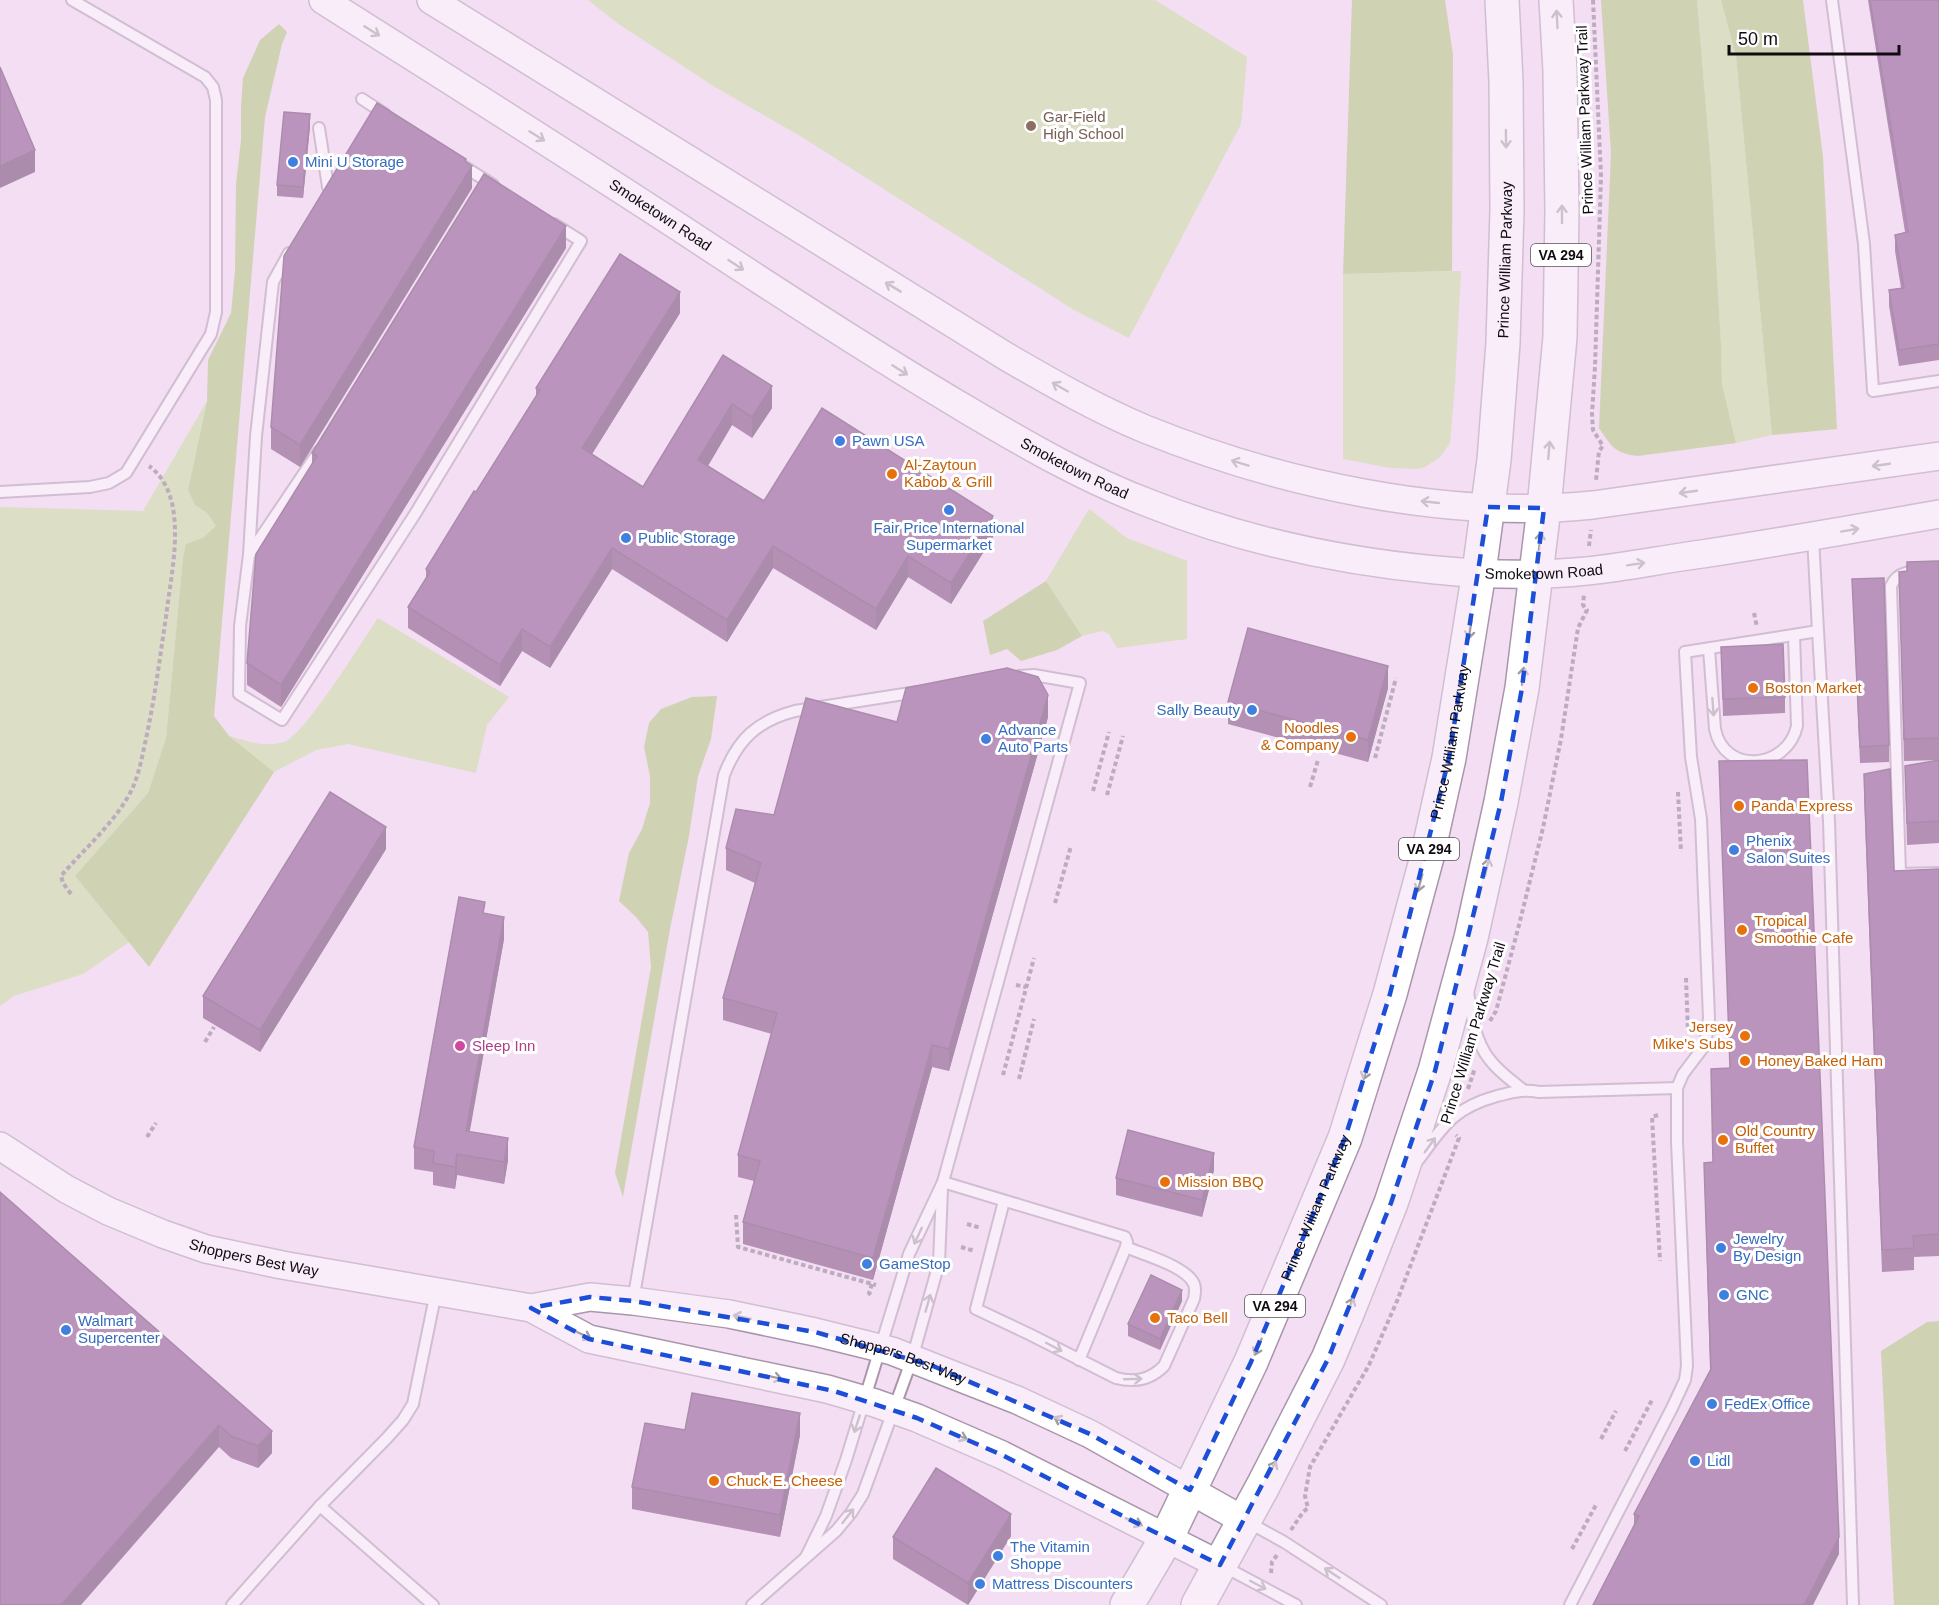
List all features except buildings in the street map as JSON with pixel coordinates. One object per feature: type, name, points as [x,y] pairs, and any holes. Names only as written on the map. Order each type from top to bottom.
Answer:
[{"type":"highway","name":"Prince William Parkway","points":[[1127,1605],[1167,1537],[1251,1362],[1345,1138],[1390,994],[1427,857],[1449,758],[1479,573],[1488,507],[1503,343],[1507,210],[1506,81],[1502,0]]},
{"type":"highway","name":"VA 294","points":[[1198,1605],[1245,1521],[1328,1359],[1395,1192],[1435,1071],[1471,938],[1503,791],[1522,688],[1544,508],[1560,338],[1562,211],[1560,71],[1556,0]]},
{"type":"main road","name":"Smoketown Road","points":[[323,0],[913,378],[1045,455],[1084,475],[1151,505],[1233,532],[1284,546],[1347,558],[1438,570],[1536,573],[1587,571],[1812,537],[1939,514]]},
{"type":"main road","points":[[430,0],[1007,357],[1076,397],[1154,432],[1209,453],[1278,474],[1351,491],[1427,502],[1488,507],[1544,508],[1617,502],[1939,456]]},
{"type":"main road","name":"Shoppers Best Way","points":[[0,1146],[66,1189],[108,1211],[206,1249],[531,1308],[589,1339],[806,1384],[865,1400],[1002,1455],[1220,1565]]},
{"type":"main road","name":"Shoppers Best Way","points":[[531,1308],[590,1297],[633,1301],[729,1314],[881,1348],[1017,1400],[1090,1434],[1245,1521]]},
{"type":"lane","points":[[0,492],[90,487],[109,483],[126,473],[211,334],[216,312],[216,100],[213,87],[205,77],[72,0]]},
{"type":"lane","points":[[1832,0],[1864,244],[1873,392],[1939,381]]},
{"type":"lane","points":[[362,99],[373,113],[396,121]]},
{"type":"lane","points":[[319,128],[331,182],[322,197]]},
{"type":"lane","points":[[455,160],[482,185],[504,192]]},
{"type":"lane","points":[[294,245],[273,282],[256,436],[249,555],[240,626],[239,694],[282,720],[415,514],[581,241],[543,216]]},
{"type":"lane","points":[[249,555],[324,442]]},
{"type":"lane","points":[[1812,537],[1829,833],[1853,1605]]},
{"type":"lane","points":[[1939,571],[1901,573],[1894,579],[1891,586],[1900,874],[1939,873]]},
{"type":"lane","points":[[1570,1605],[1685,1380],[1688,1366],[1677,1142],[1677,1088],[1683,1074],[1705,1045],[1709,1024],[1701,819],[1691,757],[1685,652],[1818,631]]},
{"type":"lane","points":[[1708,649],[1718,740],[1727,750],[1742,759],[1766,761],[1788,747],[1796,734],[1798,717],[1794,635]]},
{"type":"lane","points":[[806,1557],[826,1516],[865,1400],[909,1254],[943,1182],[1080,683],[1034,675],[1004,678]]},
{"type":"lane","points":[[633,1301],[724,776],[731,756],[744,738],[760,724],[779,715],[923,691]]},
{"type":"lane","points":[[1464,965],[1470,1007],[1482,1046],[1493,1064],[1522,1089]]},
{"type":"lane","points":[[1395,1192],[1437,1134],[1461,1111],[1473,1104],[1522,1089],[1539,1092],[1677,1088]]},
{"type":"lane","points":[[943,1182],[1125,1237],[1126,1247],[1079,1360]]},
{"type":"lane","points":[[752,1605],[836,1531],[858,1503],[870,1479],[912,1359],[939,1263],[943,1182]]},
{"type":"lane","points":[[1004,1201],[976,1309],[1116,1378],[1130,1382],[1156,1375],[1167,1360],[1196,1290],[1194,1282],[1180,1270],[1126,1247]]},
{"type":"lane","points":[[232,1605],[320,1506],[403,1420],[413,1404],[436,1292]]},
{"type":"lane","points":[[320,1506],[433,1605]]},
{"type":"lane","points":[[1245,1521],[1292,1546],[1381,1605]]},
{"type":"lane","points":[[1220,1565],[1296,1605]]},
{"type":"path","name":"Prince William Parkway Trail","points":[[1593,0],[1601,176],[1592,414],[1593,430],[1603,446],[1599,451]]},
{"type":"path","points":[[71,894],[63,883],[62,876],[123,804],[133,788],[140,769],[157,684],[174,552],[174,521],[168,489],[155,470],[136,456]]},
{"type":"path","name":"Prince William Parkway Trail","points":[[1303,1512],[1308,1508],[1305,1496],[1310,1467],[1370,1365],[1459,1138],[1454,1133],[1488,1026],[1496,1011],[1543,828],[1561,739],[1578,628],[1587,610],[1583,604]]},
{"type":"path","points":[[1754,613],[1758,630]]},
{"type":"path","points":[[1375,758],[1396,678]]},
{"type":"path","points":[[1092,791],[1109,732]]},
{"type":"path","points":[[1107,795],[1123,736]]},
{"type":"path","points":[[1310,787],[1318,760]]},
{"type":"path","points":[[1678,792],[1681,852]]},
{"type":"path","points":[[1055,903],[1071,846]]},
{"type":"path","points":[[1003,1075],[1034,958]]},
{"type":"path","points":[[1686,978],[1688,1032]]},
{"type":"path","points":[[1016,985],[1026,987]]},
{"type":"path","points":[[1019,1079],[1034,1019]]},
{"type":"path","points":[[205,1042],[214,1027]]},
{"type":"path","points":[[1658,1114],[1652,1117],[1660,1260]]},
{"type":"path","points":[[147,1137],[156,1123]]},
{"type":"path","points":[[736,1215],[738,1247],[874,1284],[869,1293],[872,1296]]},
{"type":"path","points":[[1625,1451],[1653,1398]]},
{"type":"path","points":[[1601,1439],[1616,1411]]},
{"type":"path","points":[[1572,1549],[1597,1503]]},
{"type":"highlighted area","points":[[1488,507],[1544,508],[1522,688],[1501,802],[1435,1071],[1391,1203],[1328,1359],[1220,1565],[1002,1455],[917,1418],[834,1391],[589,1339],[531,1308],[590,1297],[633,1301],[815,1332],[933,1366],[1090,1434],[1190,1490],[1251,1362],[1345,1138],[1390,994],[1449,758]]},
{"type":"green space","points":[[588,0],[1155,0],[1247,57],[1241,124],[1129,338],[1074,310],[802,137],[715,87],[617,23]]},
{"type":"green space","points":[[1352,0],[1445,0],[1453,55],[1452,271],[1343,274]]},
{"type":"green space","points":[[1601,0],[1697,0],[1711,168],[1722,384],[1736,443],[1638,456],[1614,448],[1599,428],[1611,153]]},
{"type":"green space","points":[[1697,0],[1721,0],[1736,56],[1772,435],[1736,443],[1722,384],[1711,168]]},
{"type":"green space","points":[[1721,0],[1803,0],[1823,157],[1837,429],[1772,435],[1736,56]]},
{"type":"green space","points":[[279,24],[287,32],[282,44],[265,117],[214,716],[229,736],[274,772],[149,967],[75,876],[148,793],[166,738],[186,544],[203,538],[216,526],[207,513],[195,505],[188,490],[207,401],[208,360],[231,313],[235,271],[236,184],[241,140],[243,78],[260,40]]},
{"type":"green space","points":[[1461,271],[1450,443],[1440,457],[1425,467],[1417,469],[1390,468],[1343,459],[1343,274]]},
{"type":"green space","points":[[207,401],[188,490],[195,505],[207,513],[217,526],[183,557],[166,738],[148,793],[75,876],[129,942],[83,974],[14,996],[0,1006],[0,507],[143,511]]},
{"type":"green space","points":[[1089,509],[1127,538],[1187,561],[1187,639],[1117,648],[1109,634],[1102,631],[1082,636],[1046,581]]},
{"type":"green space","points":[[1046,581],[1082,636],[1057,650],[1021,661],[1007,649],[990,655],[983,621]]},
{"type":"green space","points":[[378,618],[509,697],[487,725],[476,773],[348,744],[316,750],[274,772],[229,736],[256,743],[277,744],[293,736],[319,706]]},
{"type":"green space","points":[[717,696],[711,739],[698,776],[623,1197],[615,1173],[651,967],[648,932],[619,901],[629,853],[642,829],[650,803],[650,776],[644,747],[649,723],[661,709],[692,697]]},
{"type":"green space","points":[[1939,1321],[1939,1605],[1894,1605],[1881,1351],[1927,1322]]},
{"type":"place","name":"Gar-Field High School","points":[[1031,126]]},
{"type":"place","name":"Mini U Storage","points":[[293,162]]},
{"type":"place","name":"Pawn USA","points":[[840,441]]},
{"type":"place","name":"Al-Zaytoun Kabob & Grill","points":[[892,474]]},
{"type":"place","name":"Fair Price International Supermarket","points":[[949,510]]},
{"type":"place","name":"Public Storage","points":[[626,538]]},
{"type":"place","name":"Boston Market","points":[[1753,688]]},
{"type":"place","name":"Sally Beauty","points":[[1252,710]]},
{"type":"place","name":"Noodles & Company","points":[[1351,737]]},
{"type":"place","name":"Advance Auto Parts","points":[[986,739]]},
{"type":"place","name":"Panda Express","points":[[1739,806]]},
{"type":"place","name":"Phenix Salon Suites","points":[[1734,850]]},
{"type":"place","name":"Tropical Smoothie Cafe","points":[[1742,930]]},
{"type":"place","name":"Jersey Mike's Subs","points":[[1745,1036]]},
{"type":"place","name":"Sleep Inn","points":[[460,1046]]},
{"type":"place","name":"Honey Baked Ham","points":[[1745,1061]]},
{"type":"place","name":"Old Country Buffet","points":[[1723,1140]]},
{"type":"place","name":"Mission BBQ","points":[[1165,1182]]},
{"type":"place","name":"Jewelry By Design","points":[[1721,1248]]},
{"type":"place","name":"GameStop","points":[[867,1264]]},
{"type":"place","name":"GNC","points":[[1724,1295]]},
{"type":"place","name":"Taco Bell","points":[[1155,1318]]},
{"type":"place","name":"Walmart Supercenter","points":[[66,1330]]},
{"type":"place","name":"FedEx Office","points":[[1712,1404]]},
{"type":"place","name":"Lidl","points":[[1695,1461]]},
{"type":"place","name":"Chuck E. Cheese","points":[[714,1481]]},
{"type":"place","name":"The Vitamin Shoppe","points":[[998,1556]]},
{"type":"place","name":"Mattress Discounters","points":[[980,1584]]}]
